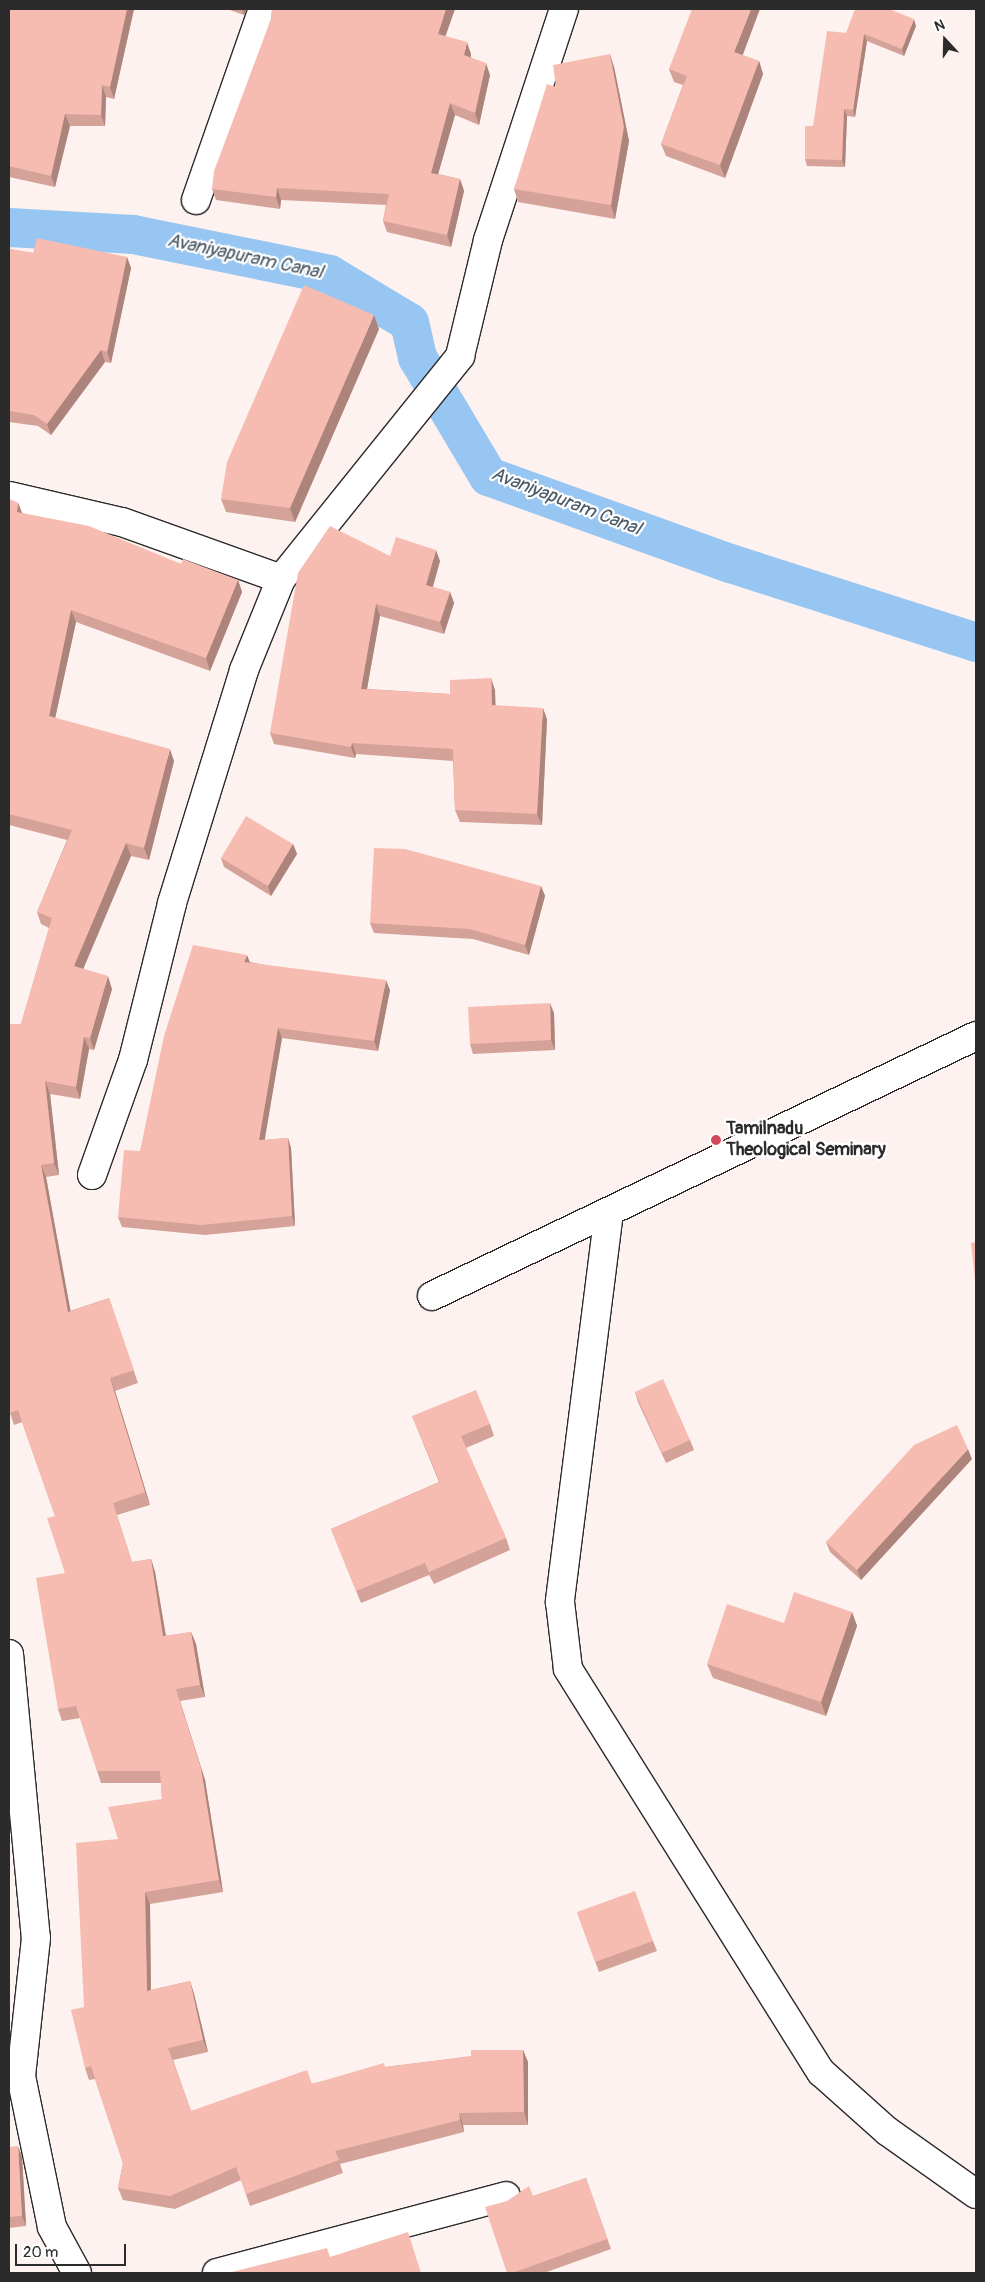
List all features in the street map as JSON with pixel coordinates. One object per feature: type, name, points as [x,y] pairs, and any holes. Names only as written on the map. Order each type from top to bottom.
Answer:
[{"type":"street","points":[[196,200],[263,9]]},
{"type":"street","points":[[92,1174],[133,1060],[172,903],[244,670],[281,579],[351,487],[426,402],[460,356],[488,240],[564,9]]},
{"type":"street","points":[[9,496],[122,522],[281,579]]},
{"type":"street","points":[[432,1296],[976,1036]]},
{"type":"street","points":[[609,1212],[560,1602],[568,1669],[821,2072],[887,2131],[976,2194]]},
{"type":"street","points":[[9,1654],[13,1715],[36,1938],[15,2076],[52,2227],[77,2273]]},
{"type":"street","points":[[217,2273],[506,2196]]},
{"type":"building","points":[[9,9],[127,9],[110,87],[102,85],[101,115],[65,114],[51,176],[9,166]]},
{"type":"building","points":[[272,9],[446,9],[438,34],[467,42],[464,55],[486,63],[475,113],[450,103],[431,173],[460,179],[447,235],[383,221],[389,194],[277,188],[276,197],[212,189],[214,171],[271,19]]},
{"type":"building","points":[[692,9],[751,9],[734,52],[759,61],[720,165],[661,144],[687,76],[669,69]]},
{"type":"building","points":[[855,9],[889,9],[914,19],[902,49],[864,34],[853,110],[844,109],[842,160],[805,159],[805,126],[813,126],[827,31],[846,33]]},
{"type":"building","points":[[610,54],[624,127],[611,205],[514,189],[547,84],[556,87],[553,65]]},
{"type":"building","points":[[37,238],[127,257],[107,352],[101,350],[47,424],[34,415],[9,411],[9,249],[33,253]]},
{"type":"building","points":[[304,285],[374,315],[290,508],[221,499],[227,462]]},
{"type":"building","points":[[9,499],[18,503],[17,512],[89,526],[181,564],[183,559],[238,580],[206,658],[71,610],[49,716],[170,749],[144,848],[126,843],[74,966],[108,976],[90,1038],[84,1037],[76,1087],[45,1081],[54,1163],[41,1165],[68,1312],[109,1298],[134,1370],[110,1378],[145,1492],[113,1503],[132,1562],[151,1559],[163,1636],[191,1632],[200,1685],[176,1689],[201,1768],[219,1880],[145,1892],[147,1991],[190,1981],[203,2040],[168,2048],[191,2111],[307,2070],[312,2084],[384,2063],[385,2067],[471,2056],[471,2050],[523,2050],[524,2112],[459,2113],[460,2120],[335,2151],[339,2160],[246,2194],[236,2167],[170,2196],[118,2188],[123,2163],[91,2066],[85,2068],[71,2010],[84,2007],[76,1843],[118,1839],[108,1807],[162,1799],[160,1771],[97,1771],[76,1706],[58,1709],[36,1578],[65,1573],[47,1518],[55,1516],[18,1410],[10,1413],[9,1410],[9,1024],[21,1024],[52,918],[37,912],[72,830],[9,814]]},
{"type":"building","points":[[330,526],[390,556],[396,537],[436,550],[426,585],[450,592],[440,622],[376,604],[361,689],[450,694],[450,680],[491,678],[492,705],[543,708],[537,814],[455,810],[453,749],[352,743],[351,747],[270,733],[298,573]]},
{"type":"building","points":[[246,816],[293,844],[268,886],[221,858]]},
{"type":"building","points":[[374,848],[405,849],[541,886],[525,945],[470,929],[370,923]]},
{"type":"building","points":[[193,945],[247,955],[244,962],[386,980],[374,1041],[278,1028],[259,1140],[288,1138],[292,1216],[201,1225],[118,1217],[124,1150],[140,1151],[164,1036]]},
{"type":"building","points":[[550,1003],[551,1040],[470,1044],[468,1007]]},
{"type":"building","points":[[976,1242],[976,1289],[971,1243]]},
{"type":"building","points":[[663,1379],[690,1440],[662,1453],[635,1392]]},
{"type":"building","points":[[476,1390],[490,1424],[461,1436],[506,1538],[429,1572],[425,1563],[356,1591],[331,1529],[440,1482],[412,1416]]},
{"type":"building","points":[[957,1425],[968,1449],[857,1570],[826,1542],[914,1445]]},
{"type":"building","points":[[794,1592],[852,1612],[821,1702],[707,1664],[727,1604],[784,1623]]},
{"type":"building","points":[[635,1891],[653,1941],[595,1962],[577,1912]]},
{"type":"building","points":[[18,2146],[22,2216],[9,2217],[9,2147]]},
{"type":"building","points":[[586,2178],[607,2239],[512,2273],[507,2273],[485,2207],[507,2201],[529,2186],[533,2196]]},
{"type":"building","points":[[408,2232],[421,2273],[228,2273],[327,2248],[330,2257]]},
{"type":"waterway","name":"Avaniyapuram Canal","points":[[9,227],[133,234],[329,274],[409,322],[417,357],[488,476],[730,563],[976,642]]},
{"type":"place","name":"Tamilnadu Theological Seminary","points":[[716,1140]]}]
